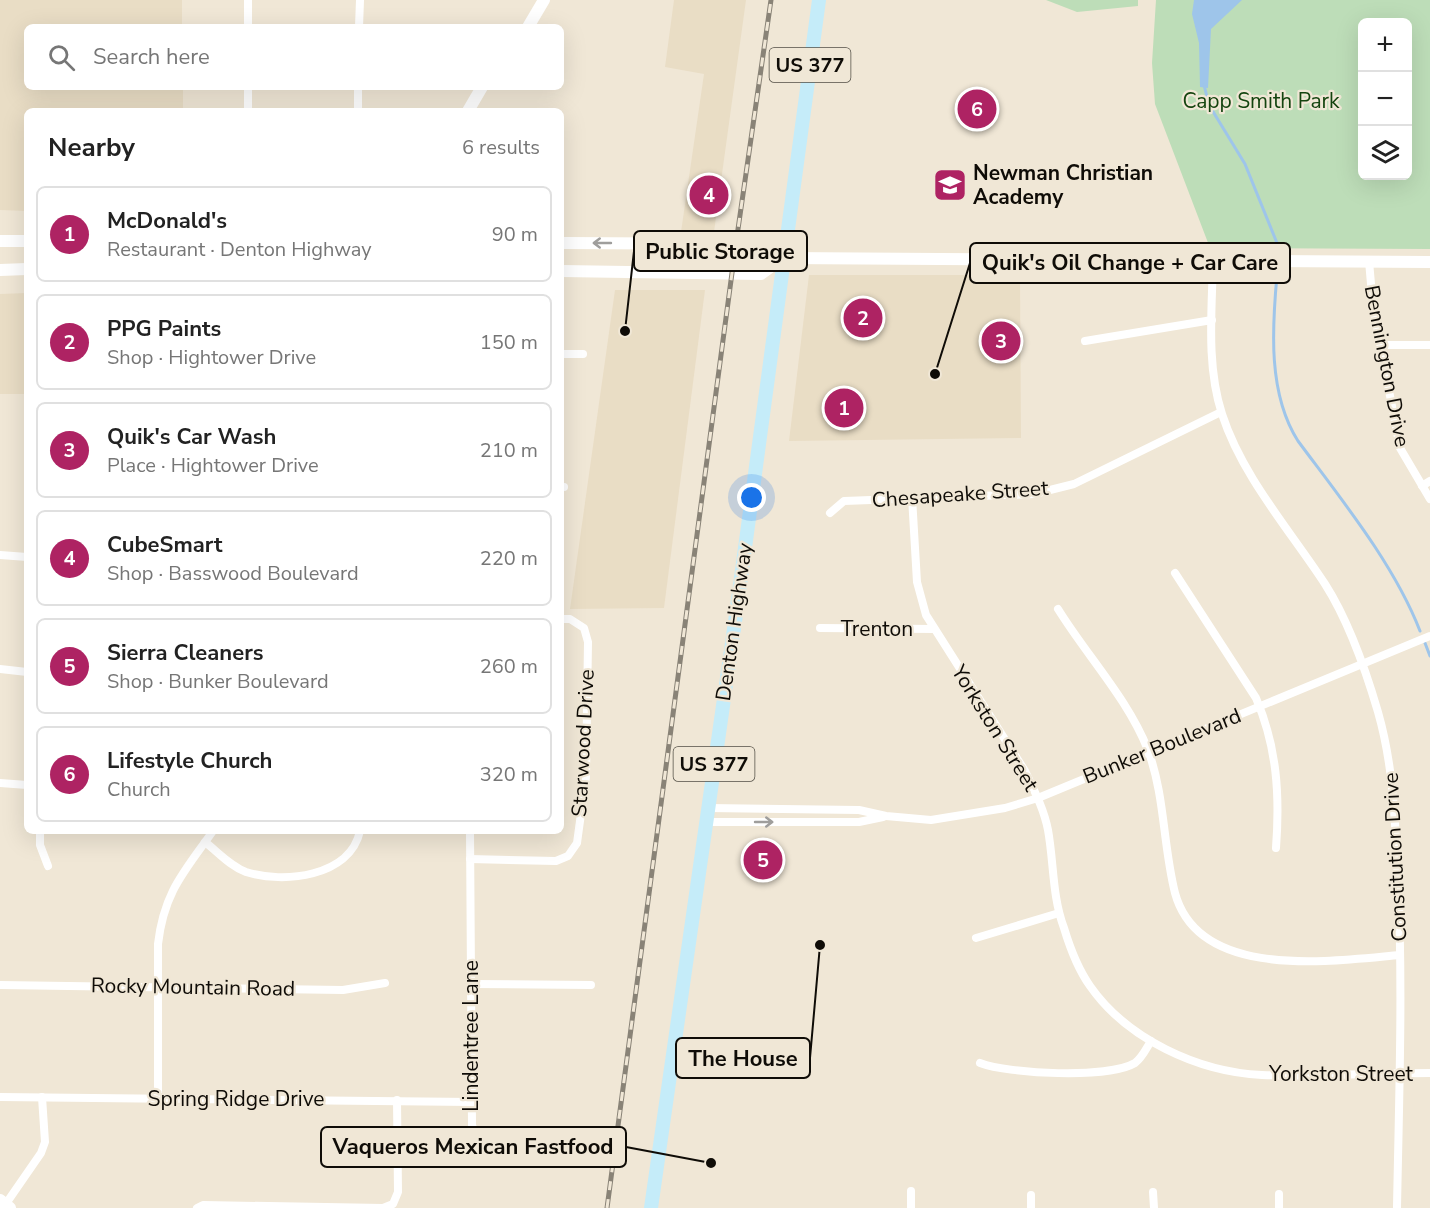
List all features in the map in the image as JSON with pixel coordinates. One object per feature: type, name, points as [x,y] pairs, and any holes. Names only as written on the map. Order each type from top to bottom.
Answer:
[{"type":"main road","points":[[530,24],[544,0]]},
{"type":"main road","name":"Denton Highway","points":[[651,1208],[819,0]]},
{"type":"main road","points":[[470,108],[480,90]]},
{"type":"main road","points":[[0,241],[24,241]]},
{"type":"main road","points":[[564,243],[758,244],[783,258],[1430,262]]},
{"type":"main road","points":[[564,271],[761,274],[783,258]]},
{"type":"main road","points":[[0,270],[24,269]]},
{"type":"street","points":[[248,0],[248,24]]},
{"type":"street","points":[[359,24],[360,0]]},
{"type":"street","points":[[248,90],[248,108]]},
{"type":"street","points":[[358,90],[358,108]]},
{"type":"street","name":"Constitution Drive","points":[[1213,260],[1214,370],[1221,412],[1234,443],[1273,509],[1326,586],[1361,664],[1378,713],[1392,773],[1400,955],[1397,1208]]},
{"type":"street","name":"Bennington Drive","points":[[1369,261],[1373,307],[1400,447],[1426,484],[1430,499]]},
{"type":"street","points":[[1085,341],[1212,320]]},
{"type":"street","points":[[1381,345],[1430,345]]},
{"type":"street","points":[[564,354],[583,354]]},
{"type":"street","name":"Chesapeake Street","points":[[830,513],[844,501],[1034,494],[1063,487],[1221,412]]},
{"type":"street","name":"Yorkston Street","points":[[912,497],[917,582],[926,615],[1025,771],[1038,798],[1048,830],[1059,913],[1080,969],[1090,986],[1118,1016],[1151,1041],[1171,1052],[1221,1069],[1261,1075],[1430,1073]]},
{"type":"street","points":[[0,555],[24,557]]},
{"type":"street","points":[[1175,573],[1260,706],[1271,740],[1280,804],[1276,848]]},
{"type":"street","points":[[1058,609],[1136,723],[1148,752],[1175,893],[1189,920],[1198,930],[1221,948],[1245,956],[1300,961],[1400,955]]},
{"type":"street","name":"Starwood Drive","points":[[470,859],[556,861],[568,856],[577,843],[586,777],[588,642],[584,628],[570,619],[564,619]]},
{"type":"street","name":"Trenton","points":[[820,628],[934,629]]},
{"type":"street","name":"Bunker Boulevard","points":[[707,815],[802,809],[859,810],[886,816],[931,820],[956,818],[1005,808],[1038,798],[1430,636]]},
{"type":"street","points":[[0,669],[24,672]]},
{"type":"street","points":[[0,783],[24,785]]},
{"type":"street","points":[[802,809],[802,822]]},
{"type":"street","name":"Bunker Boulevard","points":[[707,815],[802,822],[859,822],[886,816]]},
{"type":"street","points":[[40,834],[40,845],[48,866]]},
{"type":"street","points":[[158,1098],[160,928],[167,900],[211,834]]},
{"type":"street","points":[[205,842],[238,868],[282,877],[323,871],[348,851],[358,840],[359,834]]},
{"type":"street","name":"Lindentree Lane","points":[[470,834],[472,1125],[477,1140],[544,1141],[563,1138],[574,1131]]},
{"type":"street","points":[[976,938],[1059,913]]},
{"type":"street","name":"Rocky Mountain Road","points":[[0,985],[343,990],[385,983]]},
{"type":"street","points":[[471,984],[591,985]]},
{"type":"street","points":[[980,1063],[1005,1071],[1094,1072],[1133,1064],[1140,1059],[1151,1041]]},
{"type":"street","name":"Spring Ridge Drive","points":[[0,1097],[472,1102]]},
{"type":"street","points":[[4,1205],[41,1153],[45,1142],[42,1097]]},
{"type":"street","points":[[196,1208],[203,1205],[383,1208],[393,1204],[398,1192],[397,1100]]},
{"type":"street","points":[[911,1191],[911,1208]]},
{"type":"street","points":[[1153,1192],[1154,1208]]},
{"type":"street","points":[[1279,1194],[1279,1208]]},
{"type":"street","points":[[1030,1195],[1031,1208]]},
{"type":"shaded area","points":[[0,0],[182,0],[182,24],[24,24],[24,90],[183,90],[183,108],[24,108],[24,211],[0,210]]},
{"type":"shaded area","points":[[674,0],[746,0],[714,232],[681,232],[704,74],[665,67]]},
{"type":"shaded area","points":[[809,275],[1020,275],[1021,438],[789,441]]},
{"type":"shaded area","points":[[615,290],[705,290],[664,608],[570,609]]},
{"type":"shaded area","points":[[24,293],[24,394],[0,394],[0,294]]},
{"type":"green space","points":[[1046,0],[1138,0],[1138,6],[1077,12]]},
{"type":"green space","name":"Capp Smith Park","points":[[1156,0],[1430,0],[1430,249],[1210,248],[1155,104],[1152,63]]},
{"type":"water","points":[[1194,0],[1242,0],[1211,29],[1208,88],[1200,87],[1199,43],[1192,14]]},
{"type":"waterway","points":[[1204,85],[1209,105],[1245,164],[1279,248]]},
{"type":"waterway","points":[[1277,275],[1274,361],[1281,403],[1288,423],[1298,441],[1349,509],[1381,557],[1396,581],[1420,631]]},
{"type":"waterway","points":[[1425,643],[1430,656]]},
{"type":"railway","points":[[607,1208],[736,243],[771,0]]},
{"type":"place","name":"Lifestyle Church","points":[[977,109]]},
{"type":"place","name":"Newman Christian Academy","points":[[950,185]]},
{"type":"place","name":"CubeSmart","points":[[709,195]]},
{"type":"place","name":"PPG Paints","points":[[863,318]]},
{"type":"place","name":"Public Storage","points":[[625,331]]},
{"type":"place","name":"Quik's Car Wash","points":[[1001,341]]},
{"type":"place","name":"Quik's Oil Change + Car Care","points":[[935,374]]},
{"type":"place","name":"McDonald's","points":[[844,408]]},
{"type":"place","name":"Sierra Cleaners","points":[[763,860]]},
{"type":"place","name":"The House","points":[[820,945]]},
{"type":"place","name":"Vaqueros Mexican Fastfood","points":[[711,1163]]}]
